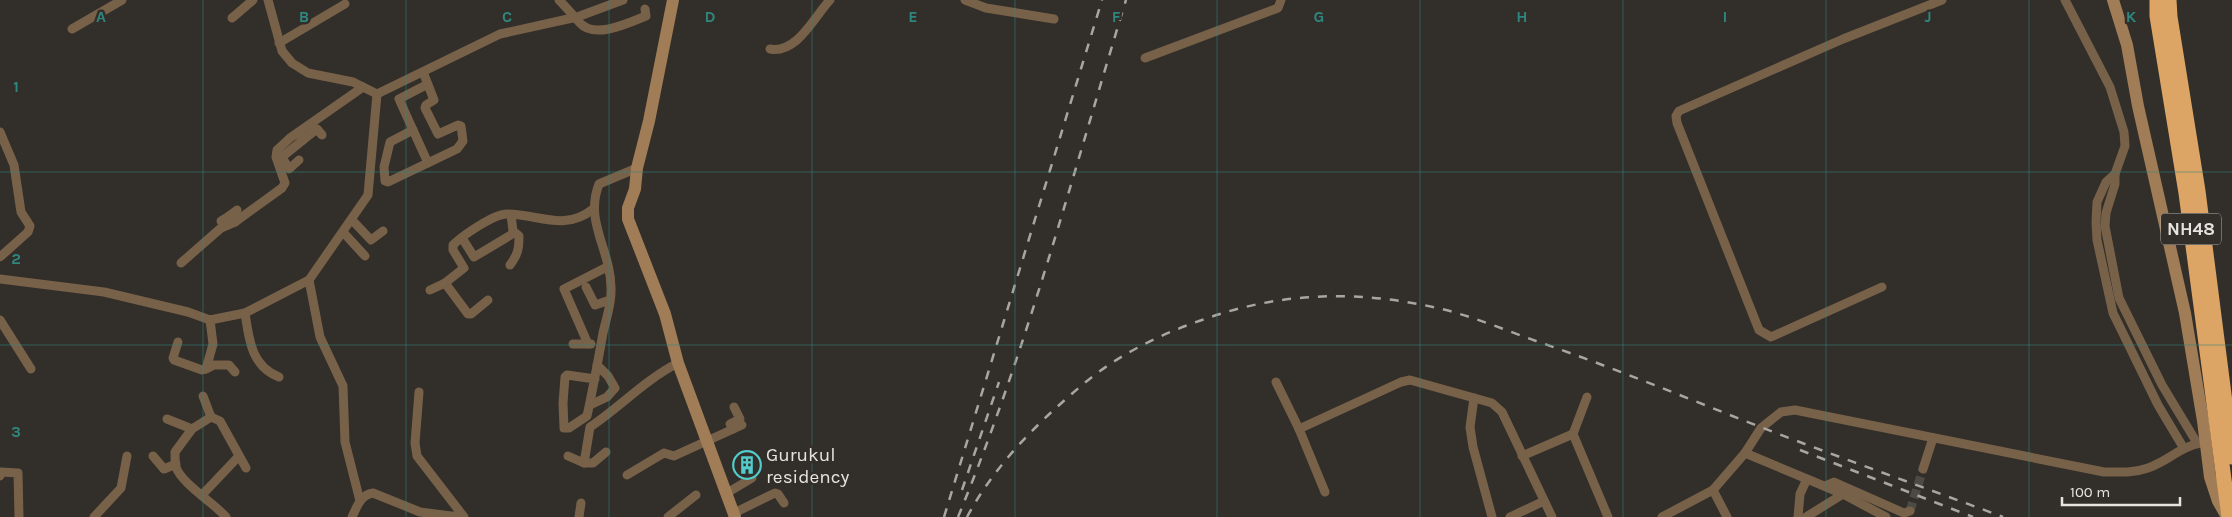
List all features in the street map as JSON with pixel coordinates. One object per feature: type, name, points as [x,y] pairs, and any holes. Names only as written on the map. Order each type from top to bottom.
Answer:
[{"type":"highway","name":"NH48","points":[[2157,0],[2157,16],[2186,193],[2207,402],[2223,458]]},
{"type":"highway","name":"NH48","points":[[2169,0],[2170,17],[2198,191],[2228,517]]},
{"type":"street","points":[[72,29],[122,0]]},
{"type":"street","points":[[232,18],[253,0]]},
{"type":"street","points":[[268,0],[282,51],[292,63],[308,73],[353,82],[376,94]]},
{"type":"street","points":[[559,0],[577,17],[580,23],[586,27],[602,31],[646,16],[645,9]]},
{"type":"street","points":[[376,94],[500,34],[577,17],[623,0]]},
{"type":"street","points":[[673,0],[649,121],[637,168],[635,189],[628,208],[628,219],[666,314],[678,363],[735,515],[775,493],[778,494],[784,503]]},
{"type":"street","points":[[770,49],[780,50],[796,43],[830,0]]},
{"type":"street","points":[[965,0],[986,8],[1054,20]]},
{"type":"street","points":[[1146,58],[1278,8],[1281,0]]},
{"type":"street","points":[[1882,287],[1771,336],[1759,330],[1677,123],[1676,116],[1679,111],[1843,39],[1942,0]]},
{"type":"street","points":[[2065,0],[2110,87],[2124,132],[2124,146],[2115,174],[2116,184],[2106,213],[2105,226],[2119,298],[2162,384],[2201,443],[2223,458]]},
{"type":"street","points":[[2113,0],[2127,45],[2138,106],[2207,402],[2201,443]]},
{"type":"street","points":[[280,43],[345,4]]},
{"type":"street","points":[[413,130],[390,142],[384,167],[385,181],[388,182],[457,149],[463,141],[461,126],[458,125],[438,134],[425,108],[434,100],[423,72]]},
{"type":"street","points":[[399,99],[428,84]]},
{"type":"street","points":[[393,86],[428,163]]},
{"type":"street","points":[[294,146],[363,87]]},
{"type":"street","points":[[0,279],[104,292],[188,312],[210,320],[245,313],[309,280],[355,223],[368,195],[371,125],[376,94]]},
{"type":"street","points":[[181,263],[232,219],[282,188],[285,183],[276,156],[277,150],[294,146],[316,129],[322,135]]},
{"type":"street","points":[[0,132],[14,165],[21,212],[30,226],[28,232],[0,257]]},
{"type":"street","points":[[595,379],[565,376],[564,428],[569,428],[585,420],[590,405],[595,379],[597,365],[610,300],[611,288],[608,267],[593,209],[599,184],[637,168]]},
{"type":"street","points":[[2115,174],[2106,182],[2097,202],[2096,222],[2097,240],[2113,313],[2158,405],[2183,447]]},
{"type":"street","points":[[430,290],[445,283],[464,268],[452,247],[495,216],[511,214],[543,219],[574,220],[593,209]]},
{"type":"street","points":[[221,221],[232,219],[238,210]]},
{"type":"street","points":[[510,265],[518,254],[519,249],[519,236],[514,233],[511,226],[511,214]]},
{"type":"street","points":[[355,223],[373,240],[383,231]]},
{"type":"street","points":[[462,238],[474,257],[514,233]]},
{"type":"street","points":[[345,235],[365,256]]},
{"type":"street","points":[[588,344],[564,289],[608,267]]},
{"type":"street","points":[[309,280],[320,337],[344,386],[345,442],[360,501]]},
{"type":"street","points":[[445,283],[468,314],[471,314],[488,300]]},
{"type":"street","points":[[586,287],[595,304],[610,300]]},
{"type":"street","points":[[245,313],[252,350],[256,359],[265,369],[279,377]]},
{"type":"street","points":[[0,320],[31,369]]},
{"type":"street","points":[[206,369],[213,344],[210,320]]},
{"type":"street","points":[[178,342],[174,360],[202,370],[214,365],[229,365],[235,372]]},
{"type":"street","points":[[573,344],[601,345]]},
{"type":"street","points":[[573,432],[590,427],[616,410],[655,377],[678,363]]},
{"type":"street","points":[[590,405],[607,397],[615,388],[608,376],[597,365]]},
{"type":"street","points":[[1300,429],[1401,382],[1410,380],[1492,403],[1502,412],[1552,517]]},
{"type":"street","points":[[1276,382],[1300,429],[1325,492]]},
{"type":"street","points":[[419,392],[414,443],[417,456],[463,516]]},
{"type":"street","points":[[203,396],[211,417],[220,421],[246,468]]},
{"type":"street","points":[[1587,397],[1573,434],[1608,517]]},
{"type":"street","points":[[1474,398],[1470,427],[1473,447],[1492,517]]},
{"type":"street","points":[[627,474],[664,453],[674,456],[708,441],[737,425],[740,419],[734,407]]},
{"type":"street","points":[[1662,517],[1713,490],[1745,453],[1761,428],[1781,412],[1795,410],[2104,472],[2144,470],[2164,461],[2183,447],[2201,443]]},
{"type":"street","points":[[211,417],[175,452],[176,464],[178,471],[226,517]]},
{"type":"street","points":[[167,419],[191,436]]},
{"type":"street","points":[[584,463],[590,427]]},
{"type":"street","points":[[1522,456],[1573,434]]},
{"type":"street","points":[[1923,469],[1933,438]]},
{"type":"street","points":[[568,456],[584,463],[593,462],[606,452]]},
{"type":"street","points":[[1745,453],[1843,494],[1886,517]]},
{"type":"street","points":[[94,517],[121,488],[127,456]]},
{"type":"street","points":[[153,456],[164,469],[176,464]]},
{"type":"street","points":[[202,495],[239,456]]},
{"type":"street","points":[[0,473],[18,473],[19,517]]},
{"type":"street","points":[[727,494],[752,478]]},
{"type":"street","points":[[1798,517],[1800,494],[1807,479]]},
{"type":"street","points":[[1825,486],[1834,482],[1904,513],[1910,511]]},
{"type":"street","points":[[1713,490],[1727,517]]},
{"type":"street","points":[[352,517],[360,501],[373,493],[428,515],[463,516]]},
{"type":"street","points":[[1806,517],[1843,494]]},
{"type":"street","points":[[668,517],[696,495]]},
{"type":"street","points":[[1510,517],[1544,501]]},
{"type":"street","points":[[579,517],[581,503]]},
{"type":"tunnel","points":[[1910,511],[1923,469]]},
{"type":"railway","points":[[944,517],[1102,0]]},
{"type":"railway","points":[[958,517],[983,454],[1028,326],[1126,0]]},
{"type":"railway","points":[[967,517],[990,480],[1018,446],[1048,415],[1108,365],[1138,347],[1169,332],[1232,310],[1262,303],[1321,296],[1351,296],[1411,303],[1442,309],[1478,320],[2003,517]]},
{"type":"railway","points":[[962,490],[999,382]]},
{"type":"railway","points":[[1800,450],[1973,517]]},
{"type":"place","name":"Gurukul residency","points":[[747,465]]}]
